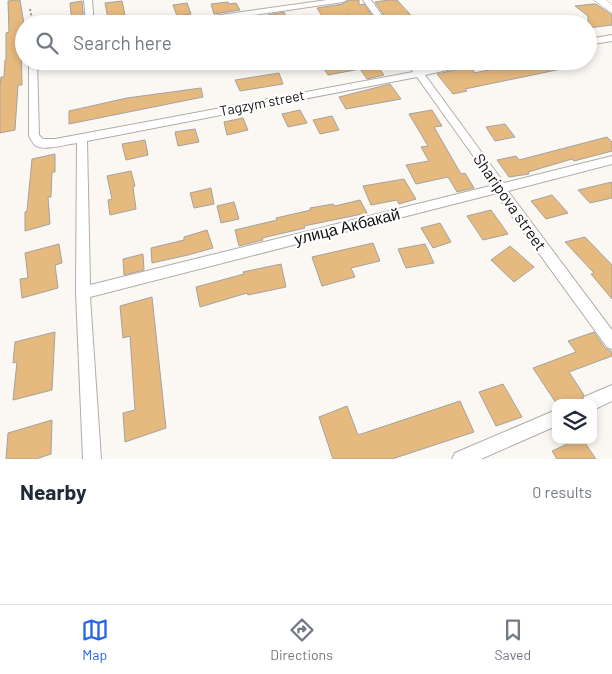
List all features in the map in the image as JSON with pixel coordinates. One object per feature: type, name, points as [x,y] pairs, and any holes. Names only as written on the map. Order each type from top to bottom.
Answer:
[{"type":"main road","points":[[599,0],[612,10]]},
{"type":"street","points":[[88,0],[89,15]]},
{"type":"street","points":[[236,15],[343,0]]},
{"type":"street","points":[[367,0],[378,15]]},
{"type":"street","points":[[597,40],[612,38]]},
{"type":"street","name":"Tagzym street","points":[[33,70],[34,136],[40,143],[82,138],[434,70]]},
{"type":"street","name":"Sharipova street","points":[[416,70],[501,187],[505,198],[530,234],[612,342]]},
{"type":"street","points":[[82,138],[82,293],[92,459]]},
{"type":"street","name":"улица Акбакай","points":[[82,293],[612,160]]},
{"type":"street","points":[[597,400],[612,393]]},
{"type":"street","points":[[460,459],[552,420]]},
{"type":"path","points":[[30,9],[31,15]]},
{"type":"building","points":[[20,0],[22,15],[15,15],[15,70],[22,70],[22,85],[18,85],[15,130],[0,133],[0,86],[1,77],[4,77],[6,33],[9,32],[8,1]]},
{"type":"building","points":[[349,0],[359,0],[359,5],[364,4],[372,15],[321,15],[317,8],[343,4]]},
{"type":"building","points":[[397,0],[411,15],[384,15],[375,2]]},
{"type":"building","points":[[82,1],[83,15],[71,15],[70,3]]},
{"type":"building","points":[[122,1],[125,15],[107,15],[105,3]]},
{"type":"building","points":[[228,2],[229,4],[236,3],[240,10],[214,14],[211,4]]},
{"type":"building","points":[[187,3],[191,14],[177,15],[173,5]]},
{"type":"building","points":[[596,4],[612,15],[612,25],[597,27],[597,15],[587,15],[575,6]]},
{"type":"building","points":[[284,12],[286,15],[268,15]]},
{"type":"building","points":[[325,70],[355,70],[328,75]]},
{"type":"building","points":[[361,70],[380,70],[384,75],[367,79]]},
{"type":"building","points":[[455,70],[474,70],[474,73],[489,70],[557,70],[465,89],[467,91],[453,94],[437,74]]},
{"type":"building","points":[[279,73],[283,84],[240,91],[235,80]]},
{"type":"building","points":[[390,84],[401,99],[346,109],[339,97]]},
{"type":"building","points":[[201,88],[203,97],[69,124],[69,111],[127,98]]},
{"type":"building","points":[[300,110],[307,123],[288,127],[282,114]]},
{"type":"building","points":[[432,110],[442,126],[434,127],[461,174],[465,173],[474,188],[457,192],[448,177],[416,184],[406,165],[429,161],[421,147],[428,146],[409,114]]},
{"type":"building","points":[[332,116],[339,130],[320,134],[313,120]]},
{"type":"building","points":[[243,118],[248,130],[227,135],[224,122]]},
{"type":"building","points":[[505,124],[515,137],[495,141],[486,127]]},
{"type":"building","points":[[195,129],[199,142],[178,146],[175,132]]},
{"type":"building","points":[[607,137],[612,142],[612,151],[574,161],[572,159],[528,172],[529,174],[509,177],[497,160],[516,156],[519,160]]},
{"type":"building","points":[[145,140],[148,155],[126,160],[122,144]]},
{"type":"building","points":[[55,154],[55,172],[52,172],[51,197],[48,197],[50,224],[25,231],[25,212],[27,211],[32,159]]},
{"type":"building","points":[[131,171],[135,186],[133,187],[136,209],[110,215],[108,200],[112,199],[107,176]]},
{"type":"building","points":[[404,179],[416,199],[399,204],[397,200],[371,205],[363,186]]},
{"type":"building","points":[[612,182],[612,198],[590,203],[578,190]]},
{"type":"building","points":[[211,188],[214,204],[194,208],[190,193]]},
{"type":"building","points":[[552,195],[568,213],[546,219],[531,201]]},
{"type":"building","points":[[360,200],[367,213],[304,226],[305,228],[262,238],[263,240],[239,246],[235,230],[311,210],[310,208],[333,204],[335,206]]},
{"type":"building","points":[[234,202],[239,219],[221,223],[217,206]]},
{"type":"building","points":[[491,210],[508,234],[483,240],[467,216]]},
{"type":"building","points":[[440,223],[451,242],[433,248],[421,228]]},
{"type":"building","points":[[207,230],[213,248],[152,263],[151,248],[184,240],[184,237]]},
{"type":"building","points":[[585,237],[612,265],[612,299],[591,274],[594,273],[565,242]]},
{"type":"building","points":[[373,243],[380,261],[351,268],[355,277],[322,286],[312,257]]},
{"type":"building","points":[[59,244],[62,263],[55,265],[58,288],[22,298],[20,279],[28,278],[25,253]]},
{"type":"building","points":[[425,244],[434,263],[406,268],[398,249]]},
{"type":"building","points":[[510,246],[534,267],[514,282],[491,260]]},
{"type":"building","points":[[143,254],[144,270],[124,275],[123,259]]},
{"type":"building","points":[[281,264],[286,287],[248,295],[247,293],[200,307],[196,287],[244,274],[243,272]]},
{"type":"building","points":[[152,297],[166,428],[125,442],[123,413],[135,410],[130,336],[123,338],[120,306]]},
{"type":"building","points":[[55,332],[52,390],[13,400],[17,362],[13,363],[15,342]]},
{"type":"building","points":[[594,332],[605,348],[611,351],[612,356],[569,372],[584,395],[582,399],[553,399],[533,368],[576,352],[568,341]]},
{"type":"building","points":[[503,384],[522,417],[496,426],[479,392]]},
{"type":"building","points":[[460,401],[474,432],[392,459],[333,459],[319,417],[347,406],[358,435]]},
{"type":"building","points":[[52,420],[51,454],[36,459],[6,459],[8,433]]},
{"type":"building","points":[[567,444],[586,444],[596,459],[557,459],[552,451]]}]
